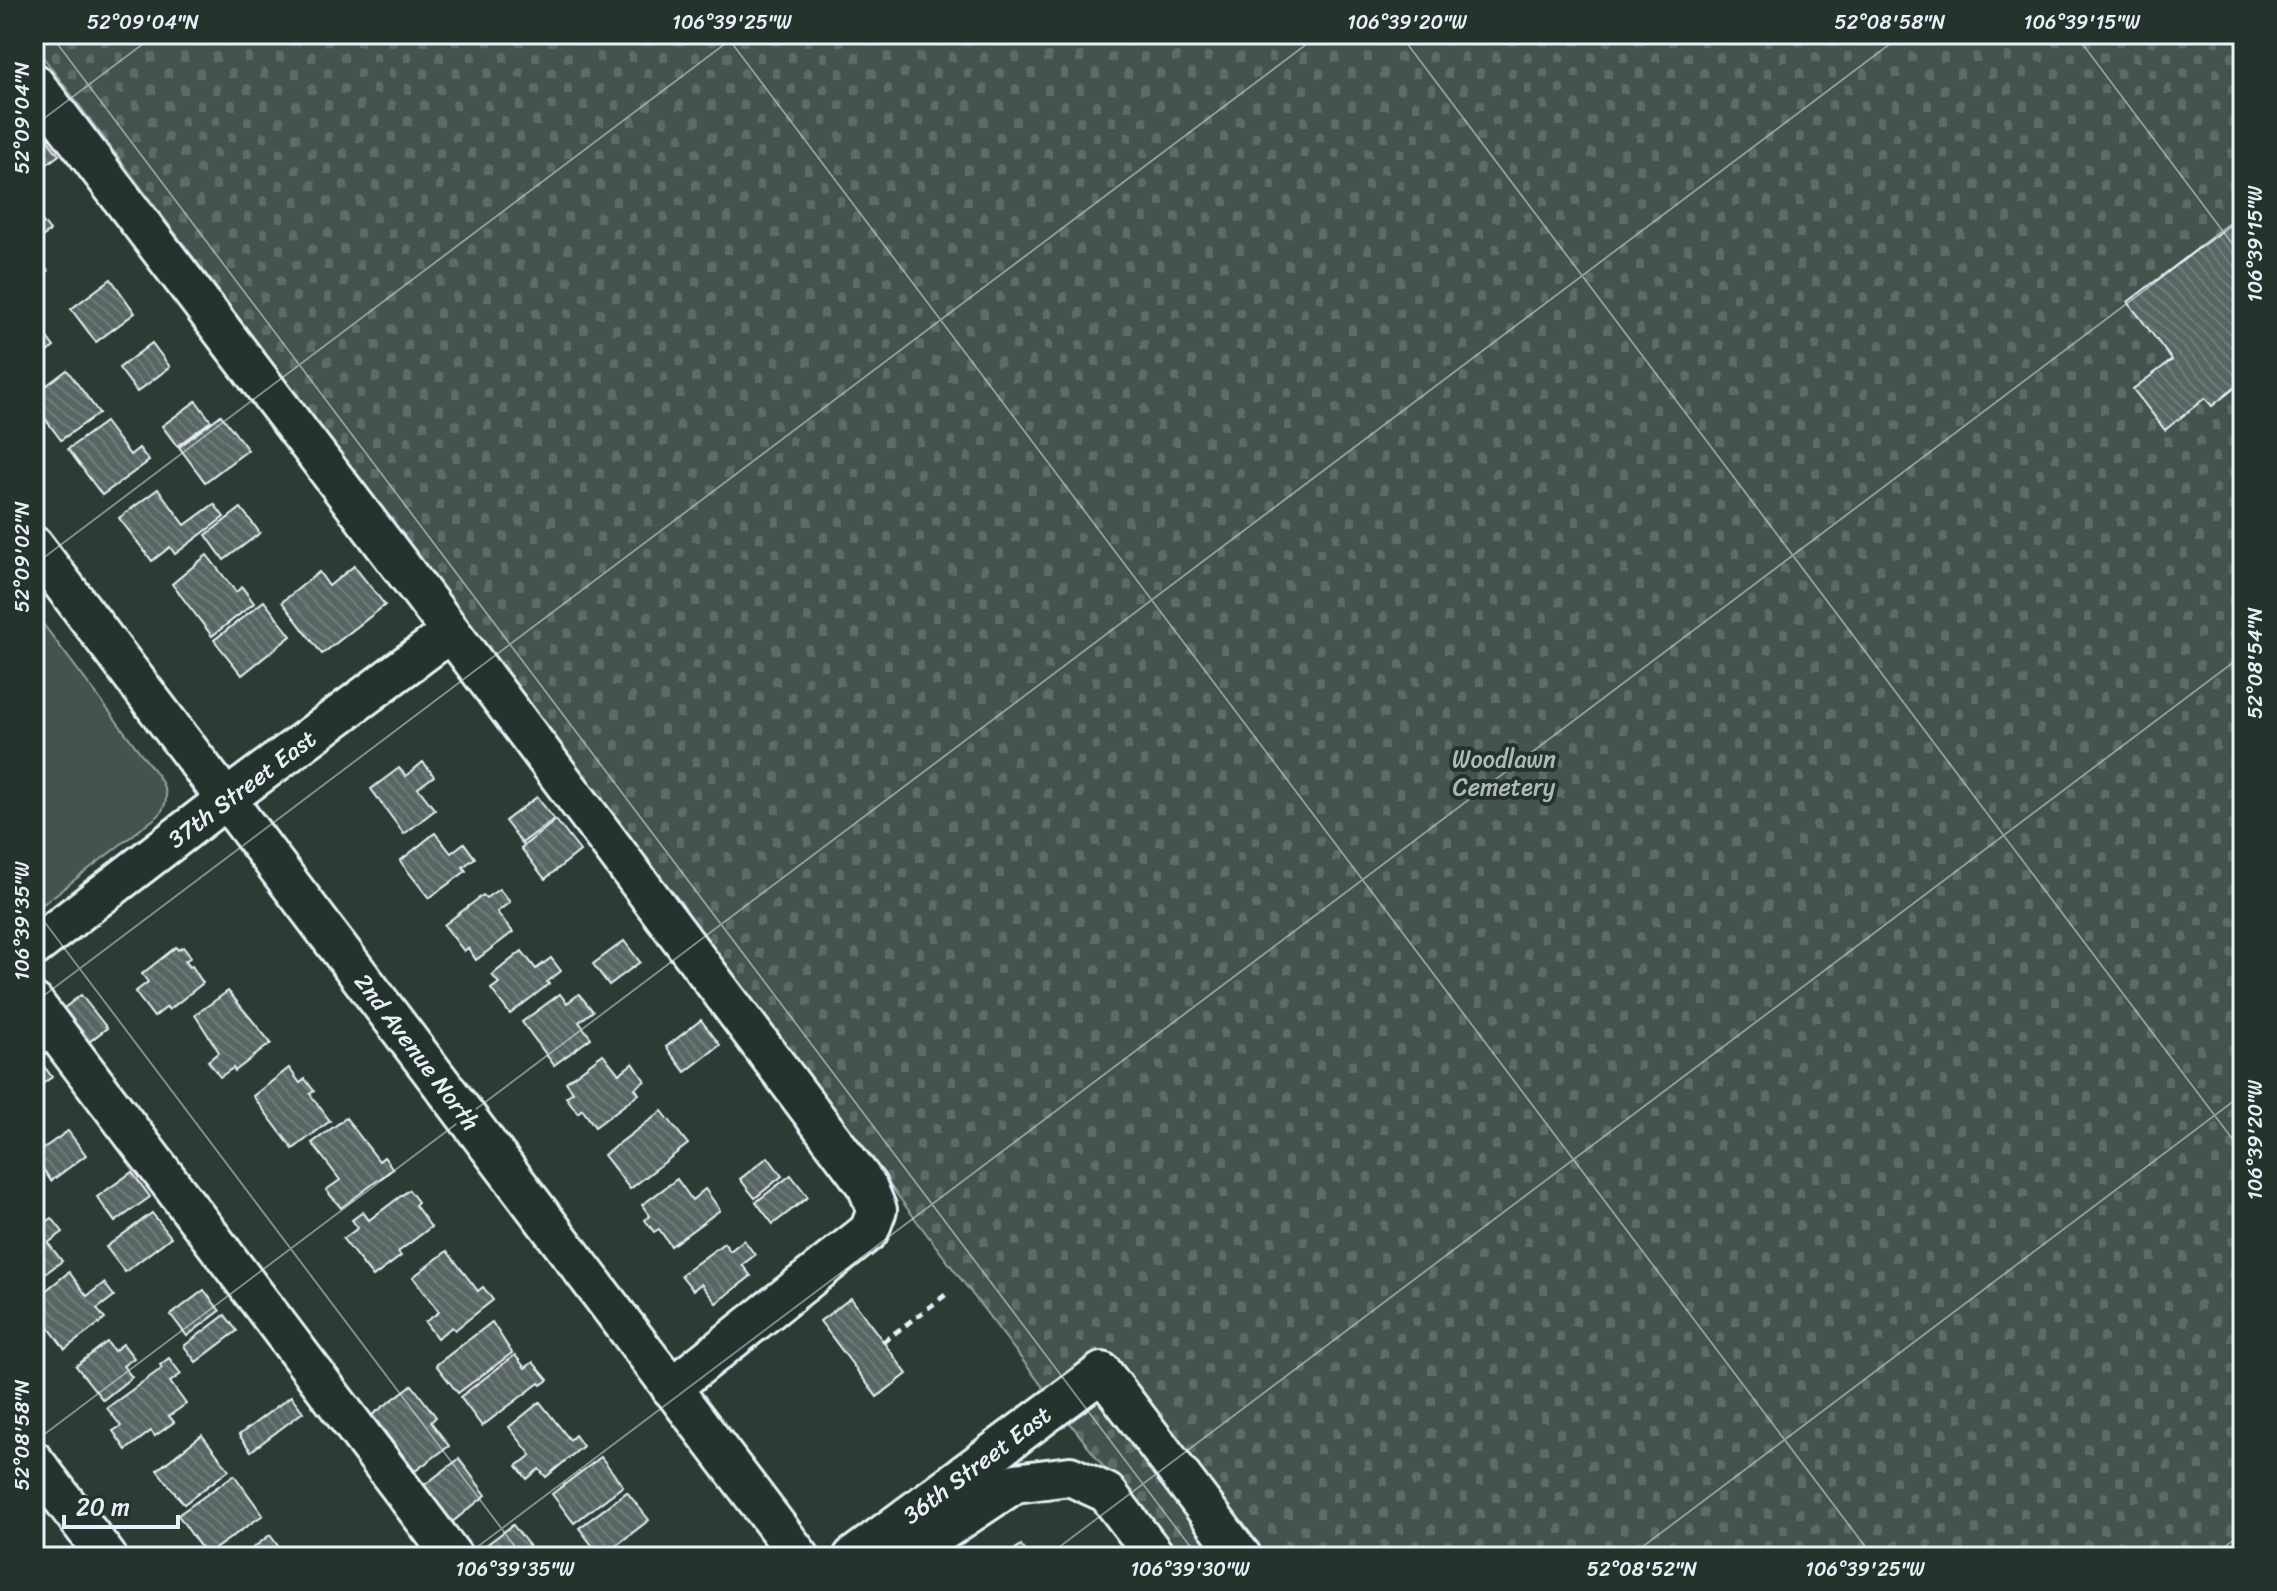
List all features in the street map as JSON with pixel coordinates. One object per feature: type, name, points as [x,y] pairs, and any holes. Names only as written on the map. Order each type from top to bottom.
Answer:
[{"type":"street","points":[[34,83],[867,1186],[877,1210],[869,1231],[671,1388]]},
{"type":"street","name":"2nd Avenue North","points":[[34,546],[800,1557]]},
{"type":"street","name":"37th Street East","points":[[34,947],[451,632]]},
{"type":"street","points":[[34,1003],[453,1557]]},
{"type":"street","name":"36th Street East","points":[[853,1557],[1102,1372],[1242,1557]]},
{"type":"street","points":[[34,1461],[107,1557]]},
{"type":"street","points":[[910,1557],[931,1539],[1015,1483],[1070,1476],[1107,1493],[1156,1557]]},
{"type":"path","points":[[883,1342],[948,1293]]},
{"type":"green space","name":"Woodlawn Cemetery","points":[[34,34],[2243,34],[2243,1557],[1172,1557],[34,45]]},
{"type":"green space","points":[[34,612],[158,776],[166,796],[159,815],[34,911]]},
{"type":"building","points":[[34,122],[59,155],[34,174]]},
{"type":"building","points":[[34,211],[50,231],[34,243]]},
{"type":"building","points":[[2233,222],[2243,235],[2243,381],[2212,406],[2205,398],[2165,430],[2133,389],[2172,360],[2128,302]]},
{"type":"building","points":[[34,253],[48,271],[34,282]]},
{"type":"building","points":[[111,279],[135,313],[96,342],[71,309]]},
{"type":"building","points":[[34,320],[54,347],[34,362]]},
{"type":"building","points":[[152,343],[170,367],[137,392],[119,368]]},
{"type":"building","points":[[67,370],[99,413],[61,440],[34,404],[34,395]]},
{"type":"building","points":[[196,401],[211,421],[177,446],[162,426]]},
{"type":"building","points":[[221,415],[248,450],[205,482],[179,447]]},
{"type":"building","points":[[105,422],[130,455],[139,448],[149,461],[102,495],[68,449]]},
{"type":"building","points":[[158,489],[185,525],[214,504],[224,517],[175,554],[170,547],[152,561],[119,518]]},
{"type":"building","points":[[241,508],[260,533],[224,560],[206,535]]},
{"type":"building","points":[[207,555],[236,592],[242,587],[254,603],[212,636],[172,584]]},
{"type":"building","points":[[354,566],[385,605],[322,654],[282,602],[319,572],[329,586]]},
{"type":"building","points":[[264,601],[291,636],[242,675],[214,640]]},
{"type":"building","points":[[423,762],[434,776],[418,788],[435,810],[404,834],[371,789],[399,768],[406,776]]},
{"type":"building","points":[[537,797],[554,819],[522,843],[505,821]]},
{"type":"building","points":[[556,820],[580,851],[545,879],[521,848]]},
{"type":"building","points":[[435,833],[451,853],[464,843],[475,858],[463,867],[466,871],[429,898],[400,861]]},
{"type":"building","points":[[499,889],[510,902],[497,912],[513,932],[476,960],[468,948],[464,951],[444,925],[483,895],[486,898]]},
{"type":"building","points":[[624,941],[640,962],[609,985],[593,964]]},
{"type":"building","points":[[176,947],[178,950],[183,947],[191,957],[185,961],[203,983],[169,1010],[167,1007],[154,1017],[135,992],[148,982],[142,974]]},
{"type":"building","points":[[522,951],[536,969],[551,958],[561,971],[510,1014],[491,989],[499,983],[492,975]]},
{"type":"building","points":[[228,991],[271,1043],[235,1071],[233,1068],[220,1077],[208,1061],[219,1052],[195,1015]]},
{"type":"building","points":[[560,994],[567,1003],[579,994],[593,1011],[579,1022],[591,1038],[554,1065],[522,1022]]},
{"type":"building","points":[[81,995],[107,1028],[85,1045],[59,1012]]},
{"type":"building","points":[[701,1020],[720,1045],[685,1072],[666,1047]]},
{"type":"building","points":[[34,1053],[52,1077],[34,1090]]},
{"type":"building","points":[[603,1054],[619,1074],[633,1063],[645,1081],[635,1088],[639,1094],[595,1127],[582,1109],[578,1113],[566,1097],[573,1092],[566,1082]]},
{"type":"building","points":[[289,1068],[300,1083],[305,1079],[314,1091],[310,1094],[330,1121],[293,1149],[253,1096]]},
{"type":"building","points":[[662,1111],[688,1144],[630,1189],[604,1155]]},
{"type":"building","points":[[346,1118],[379,1161],[384,1157],[393,1169],[341,1208],[326,1190],[340,1180],[312,1143]]},
{"type":"building","points":[[68,1131],[86,1155],[51,1181],[34,1155]]},
{"type":"building","points":[[768,1157],[782,1176],[755,1198],[740,1179]]},
{"type":"building","points":[[132,1172],[150,1197],[115,1222],[97,1197]]},
{"type":"building","points":[[791,1175],[808,1197],[773,1224],[756,1202]]},
{"type":"building","points":[[677,1179],[692,1200],[705,1189],[720,1210],[671,1246],[659,1229],[654,1232],[645,1220],[650,1216],[642,1205]]},
{"type":"building","points":[[409,1190],[418,1202],[415,1205],[431,1227],[398,1252],[401,1256],[373,1277],[343,1239],[358,1228],[352,1220],[363,1212],[369,1220]]},
{"type":"building","points":[[152,1213],[171,1237],[125,1272],[106,1247]]},
{"type":"building","points":[[52,1218],[63,1232],[48,1243],[62,1261],[34,1282],[34,1227],[36,1225],[38,1228]]},
{"type":"building","points":[[744,1240],[755,1255],[742,1265],[751,1276],[716,1303],[701,1284],[693,1290],[681,1275],[724,1243],[730,1251]]},
{"type":"building","points":[[447,1251],[478,1291],[483,1287],[493,1300],[455,1330],[452,1327],[437,1338],[425,1322],[439,1312],[413,1277]]},
{"type":"building","points":[[69,1272],[87,1296],[104,1283],[114,1296],[97,1309],[105,1319],[65,1349],[34,1308],[34,1300]]},
{"type":"building","points":[[204,1290],[220,1311],[187,1336],[171,1315]]},
{"type":"building","points":[[851,1298],[907,1374],[877,1397],[820,1321]]},
{"type":"building","points":[[225,1315],[237,1331],[196,1362],[184,1346]]},
{"type":"building","points":[[492,1322],[512,1353],[458,1393],[436,1365]]},
{"type":"building","points":[[107,1342],[114,1351],[123,1344],[134,1358],[123,1366],[132,1377],[103,1400],[76,1366]]},
{"type":"building","points":[[515,1355],[525,1368],[533,1362],[548,1380],[541,1385],[539,1383],[482,1426],[460,1397]]},
{"type":"building","points":[[169,1358],[181,1374],[170,1382],[186,1404],[169,1416],[174,1422],[155,1436],[151,1431],[126,1450],[113,1431],[121,1426],[107,1408],[162,1368],[160,1365]]},
{"type":"building","points":[[412,1385],[436,1417],[431,1422],[449,1446],[415,1471],[372,1415]]},
{"type":"building","points":[[291,1396],[303,1412],[251,1451],[239,1435]]},
{"type":"building","points":[[540,1402],[570,1440],[575,1435],[583,1446],[546,1477],[539,1469],[527,1479],[517,1466],[531,1455],[509,1427]]},
{"type":"building","points":[[202,1435],[229,1470],[184,1504],[157,1470]]},
{"type":"building","points":[[601,1457],[623,1486],[574,1523],[552,1494]]},
{"type":"building","points":[[459,1459],[486,1495],[451,1523],[423,1486]]},
{"type":"building","points":[[234,1475],[263,1515],[206,1555],[178,1515]]},
{"type":"building","points":[[627,1492],[649,1520],[601,1557],[579,1528]]},
{"type":"building","points":[[513,1525],[538,1557],[481,1557],[477,1552]]},
{"type":"building","points":[[270,1535],[286,1557],[241,1557]]},
{"type":"building","points":[[1021,1545],[1030,1557],[990,1557],[1001,1549],[1006,1556]]}]
